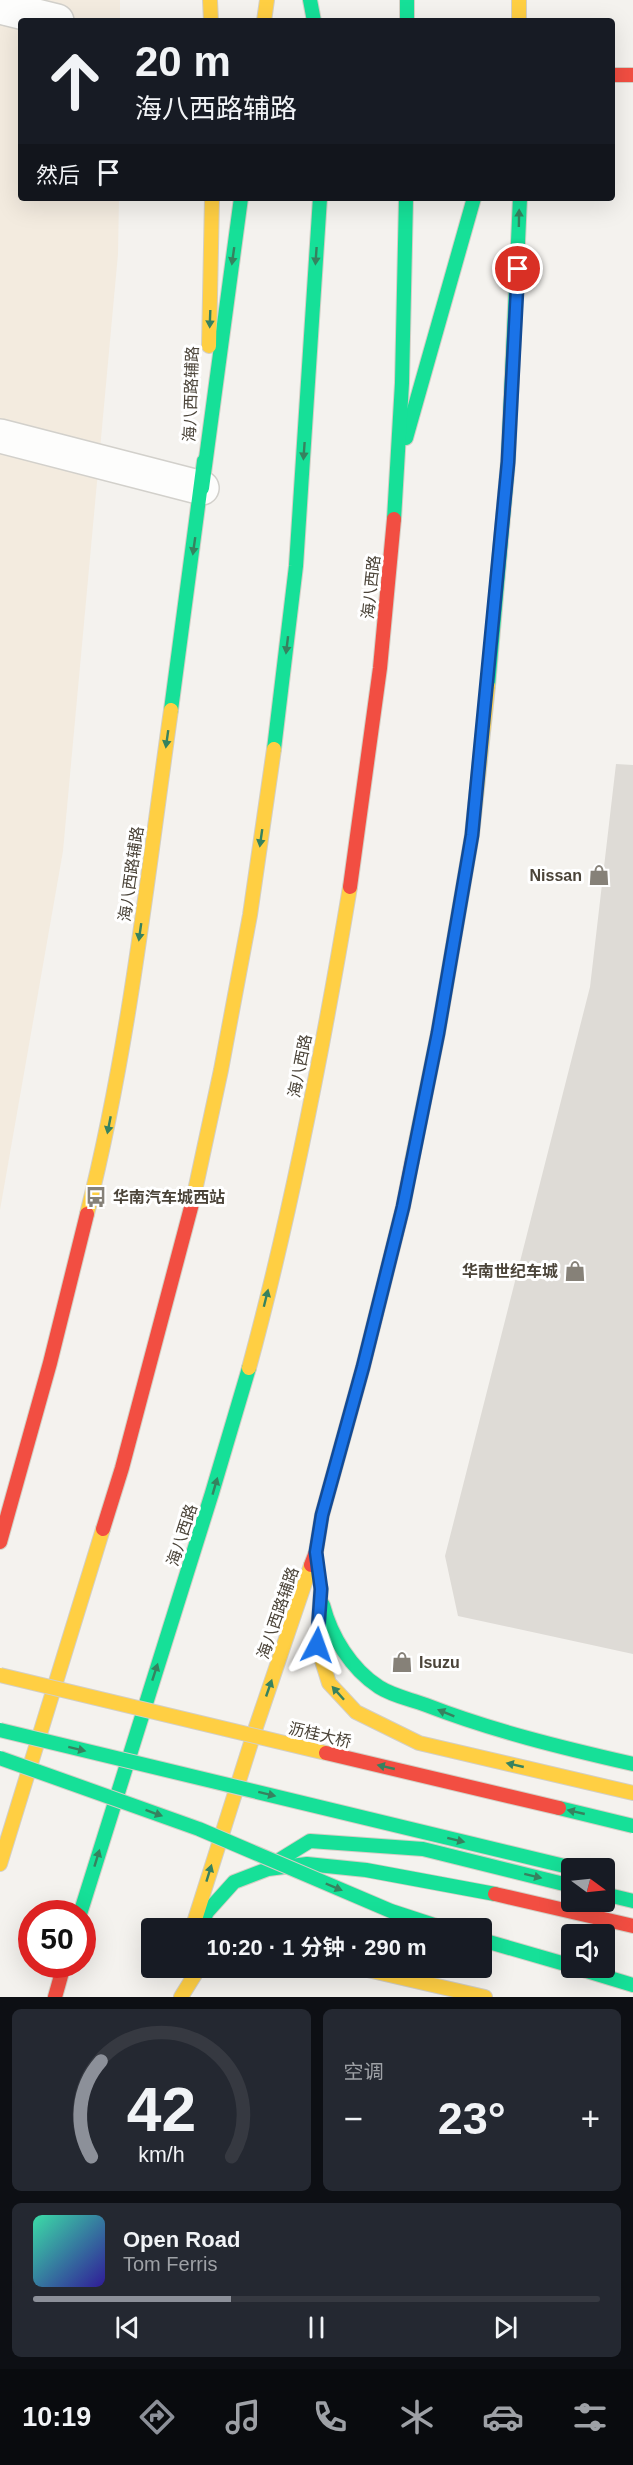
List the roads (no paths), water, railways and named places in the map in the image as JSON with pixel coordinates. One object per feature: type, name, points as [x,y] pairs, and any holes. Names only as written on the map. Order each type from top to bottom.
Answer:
[{"type":"main road","points":[[210,0],[211,18]]},
{"type":"main road","points":[[264,18],[267,0]]},
{"type":"main road","points":[[310,0],[313,18]]},
{"type":"main road","points":[[407,18],[408,0]]},
{"type":"main road","points":[[519,0],[519,18]]},
{"type":"main road","points":[[615,75],[633,75]]},
{"type":"main road","name":"海八西路辅路","points":[[0,1542],[82,1240],[124,1045],[202,488],[207,419],[212,201]]},
{"type":"main road","points":[[202,488],[241,201]]},
{"type":"main road","points":[[0,1864],[144,1389],[198,1182],[221,1070],[250,915],[283,685],[297,566],[320,201]]},
{"type":"main road","name":"海八西路","points":[[84,1900],[211,1500],[251,1361],[286,1214],[341,944],[362,807],[390,567],[405,295],[406,201]]},
{"type":"main road","points":[[396,471],[473,201]]},
{"type":"main road","name":"海八西路辅路","points":[[195,1918],[242,1768],[316,1552],[322,1515],[363,1367],[403,1207],[438,1033],[472,835],[508,462],[520,201]]},
{"type":"main road","points":[[316,1552],[325,1615],[348,1658],[377,1685],[460,1719],[541,1744],[633,1764]]},
{"type":"main road","points":[[321,1589],[317,1645],[329,1683],[356,1713],[419,1743],[633,1793]]},
{"type":"main road","name":"沥桂大桥","points":[[0,1675],[633,1826]]},
{"type":"main road","points":[[0,1730],[561,1865]]},
{"type":"main road","points":[[0,1758],[199,1829],[412,1918]]},
{"type":"main road","points":[[257,1874],[310,1841],[423,1850],[561,1883]]},
{"type":"main road","points":[[204,1918],[234,1882],[268,1869],[307,1864],[366,1870],[482,1891],[633,1926]]},
{"type":"main road","points":[[615,1897],[633,1901]]},
{"type":"main road","points":[[492,1943],[561,1963]]},
{"type":"main road","points":[[55,1997],[60,1978]]},
{"type":"main road","points":[[169,1997],[176,1978]]},
{"type":"main road","points":[[181,1997],[193,1978]]},
{"type":"main road","points":[[402,1978],[485,1997]]},
{"type":"main road","points":[[612,1978],[633,1984]]},
{"type":"street","points":[[0,7],[45,18]]},
{"type":"street","points":[[0,436],[202,488]]},
{"type":"place","name":"Nissan","points":[[599,875]]},
{"type":"place","name":"华南汽车城西站","points":[[96,1197]]},
{"type":"place","name":"华南世纪车城","points":[[575,1271]]},
{"type":"place","name":"Isuzu","points":[[402,1662]]}]
